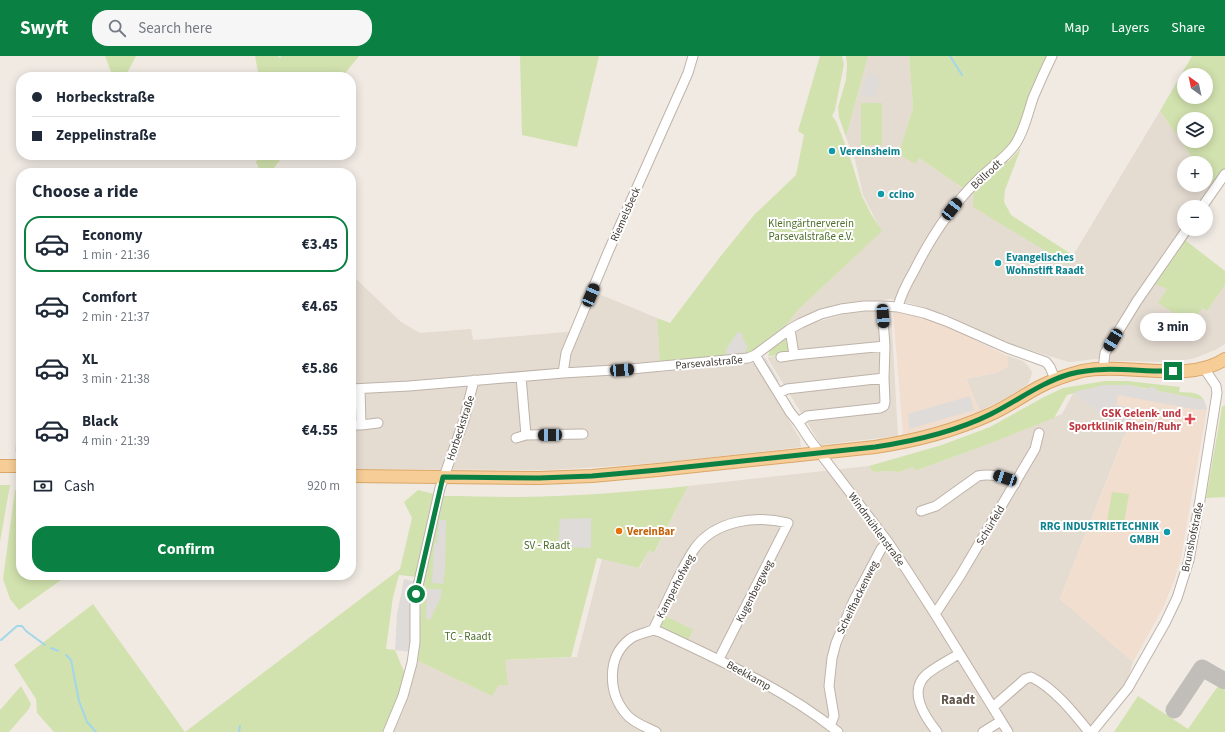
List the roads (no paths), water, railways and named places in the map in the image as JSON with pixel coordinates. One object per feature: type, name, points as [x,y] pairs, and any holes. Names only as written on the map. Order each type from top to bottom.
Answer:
[{"type":"main road","points":[[356,476],[539,478],[592,476],[820,453],[901,443],[946,432],[989,415],[1056,379],[1083,371],[1118,369],[1185,371],[1204,368],[1225,359]]},
{"type":"main road","points":[[0,466],[16,466]]},
{"type":"street","name":"Riemelsbeck","points":[[563,373],[569,346],[609,250],[688,73],[693,56]]},
{"type":"street","name":"Böllrodt","points":[[898,307],[900,296],[922,253],[943,220],[979,179],[1005,156],[1015,144],[1052,56]]},
{"type":"street","points":[[1207,200],[1225,174]]},
{"type":"street","points":[[1103,370],[1105,354],[1137,301],[1182,236]]},
{"type":"street","name":"Parsevalstraße","points":[[356,389],[647,368],[748,358],[755,355],[790,329],[821,314],[841,309],[864,306],[898,307],[924,313],[946,321],[1007,348],[1046,362],[1056,379]]},
{"type":"street","points":[[798,422],[807,416],[880,408],[884,406],[886,402],[882,306]]},
{"type":"street","points":[[790,329],[794,355]]},
{"type":"street","points":[[781,358],[794,355],[884,346]]},
{"type":"street","name":"Windmühlenstraße","points":[[755,355],[790,412],[888,542],[935,614],[1008,732]]},
{"type":"street","name":"Brunshofstraße","points":[[993,707],[1025,679],[1031,676],[1067,706],[1090,732],[1128,688],[1165,623],[1177,598],[1190,560],[1217,393],[1220,387],[1204,368]]},
{"type":"street","points":[[521,377],[526,436]]},
{"type":"street","points":[[779,393],[787,389],[884,378]]},
{"type":"street","name":"Horbeckstraße","points":[[388,732],[403,696],[412,663],[415,642],[415,603],[443,477],[464,420],[474,380]]},
{"type":"street","points":[[356,389],[361,424]]},
{"type":"street","points":[[356,424],[378,423]]},
{"type":"street","name":"Schürfeld","points":[[935,614],[960,576],[1015,484],[1035,449],[1039,433]]},
{"type":"street","points":[[516,438],[526,436],[583,434]]},
{"type":"street","points":[[921,511],[936,506],[978,476],[986,474],[994,475],[1005,478],[1015,484]]},
{"type":"street","name":"Kamperhofweg","points":[[656,732],[637,723],[620,707],[614,693],[612,682],[613,666],[617,656],[624,645],[632,638],[653,630],[685,565],[695,548],[707,536],[735,522],[747,520],[778,520],[788,523]]},
{"type":"street","name":"Kugenbergweg","points":[[719,659],[788,523]]},
{"type":"street","name":"Scheifhackenweg","points":[[830,726],[834,716],[829,686],[832,658],[836,643],[854,600],[881,549],[888,542]]},
{"type":"street","name":"Beekkamp","points":[[653,630],[719,659],[758,680],[796,702],[838,732]]},
{"type":"street","points":[[937,732],[918,700],[918,689],[921,681],[927,674],[959,654]]},
{"type":"street","points":[[984,732],[1001,721]]},
{"type":"waterway","points":[[950,56],[962,75]]},
{"type":"waterway","points":[[1,640],[17,626],[22,626],[26,631],[45,645]]},
{"type":"waterway","points":[[51,648],[58,651]]},
{"type":"waterway","points":[[66,655],[71,660],[79,701],[87,722],[96,732]]},
{"type":"waterway","points":[[239,732],[240,726]]},
{"type":"place","name":"Vereinsheim","points":[[832,151]]},
{"type":"place","name":"ccino","points":[[881,194]]},
{"type":"place","name":"Evangelisches Wohnstift Raadt","points":[[998,263]]},
{"type":"place","name":"GSK Gelenk- und Sportklinik Rhein/Ruhr","points":[[1190,419]]},
{"type":"place","name":"VereinBar","points":[[619,531]]},
{"type":"place","name":"RRG INDUSTRIETECHNIK GMBH","points":[[1167,532]]},
{"type":"district","name":"Raadt","points":[[958,699]]},
{"type":"park label","name":"Kleingärtnerverein Parsevalstraße e.V.","points":[[811,229]]},
{"type":"park label","name":"SV - Raadt","points":[[547,545]]},
{"type":"park label","name":"TC - Raadt","points":[[468,636]]}]
